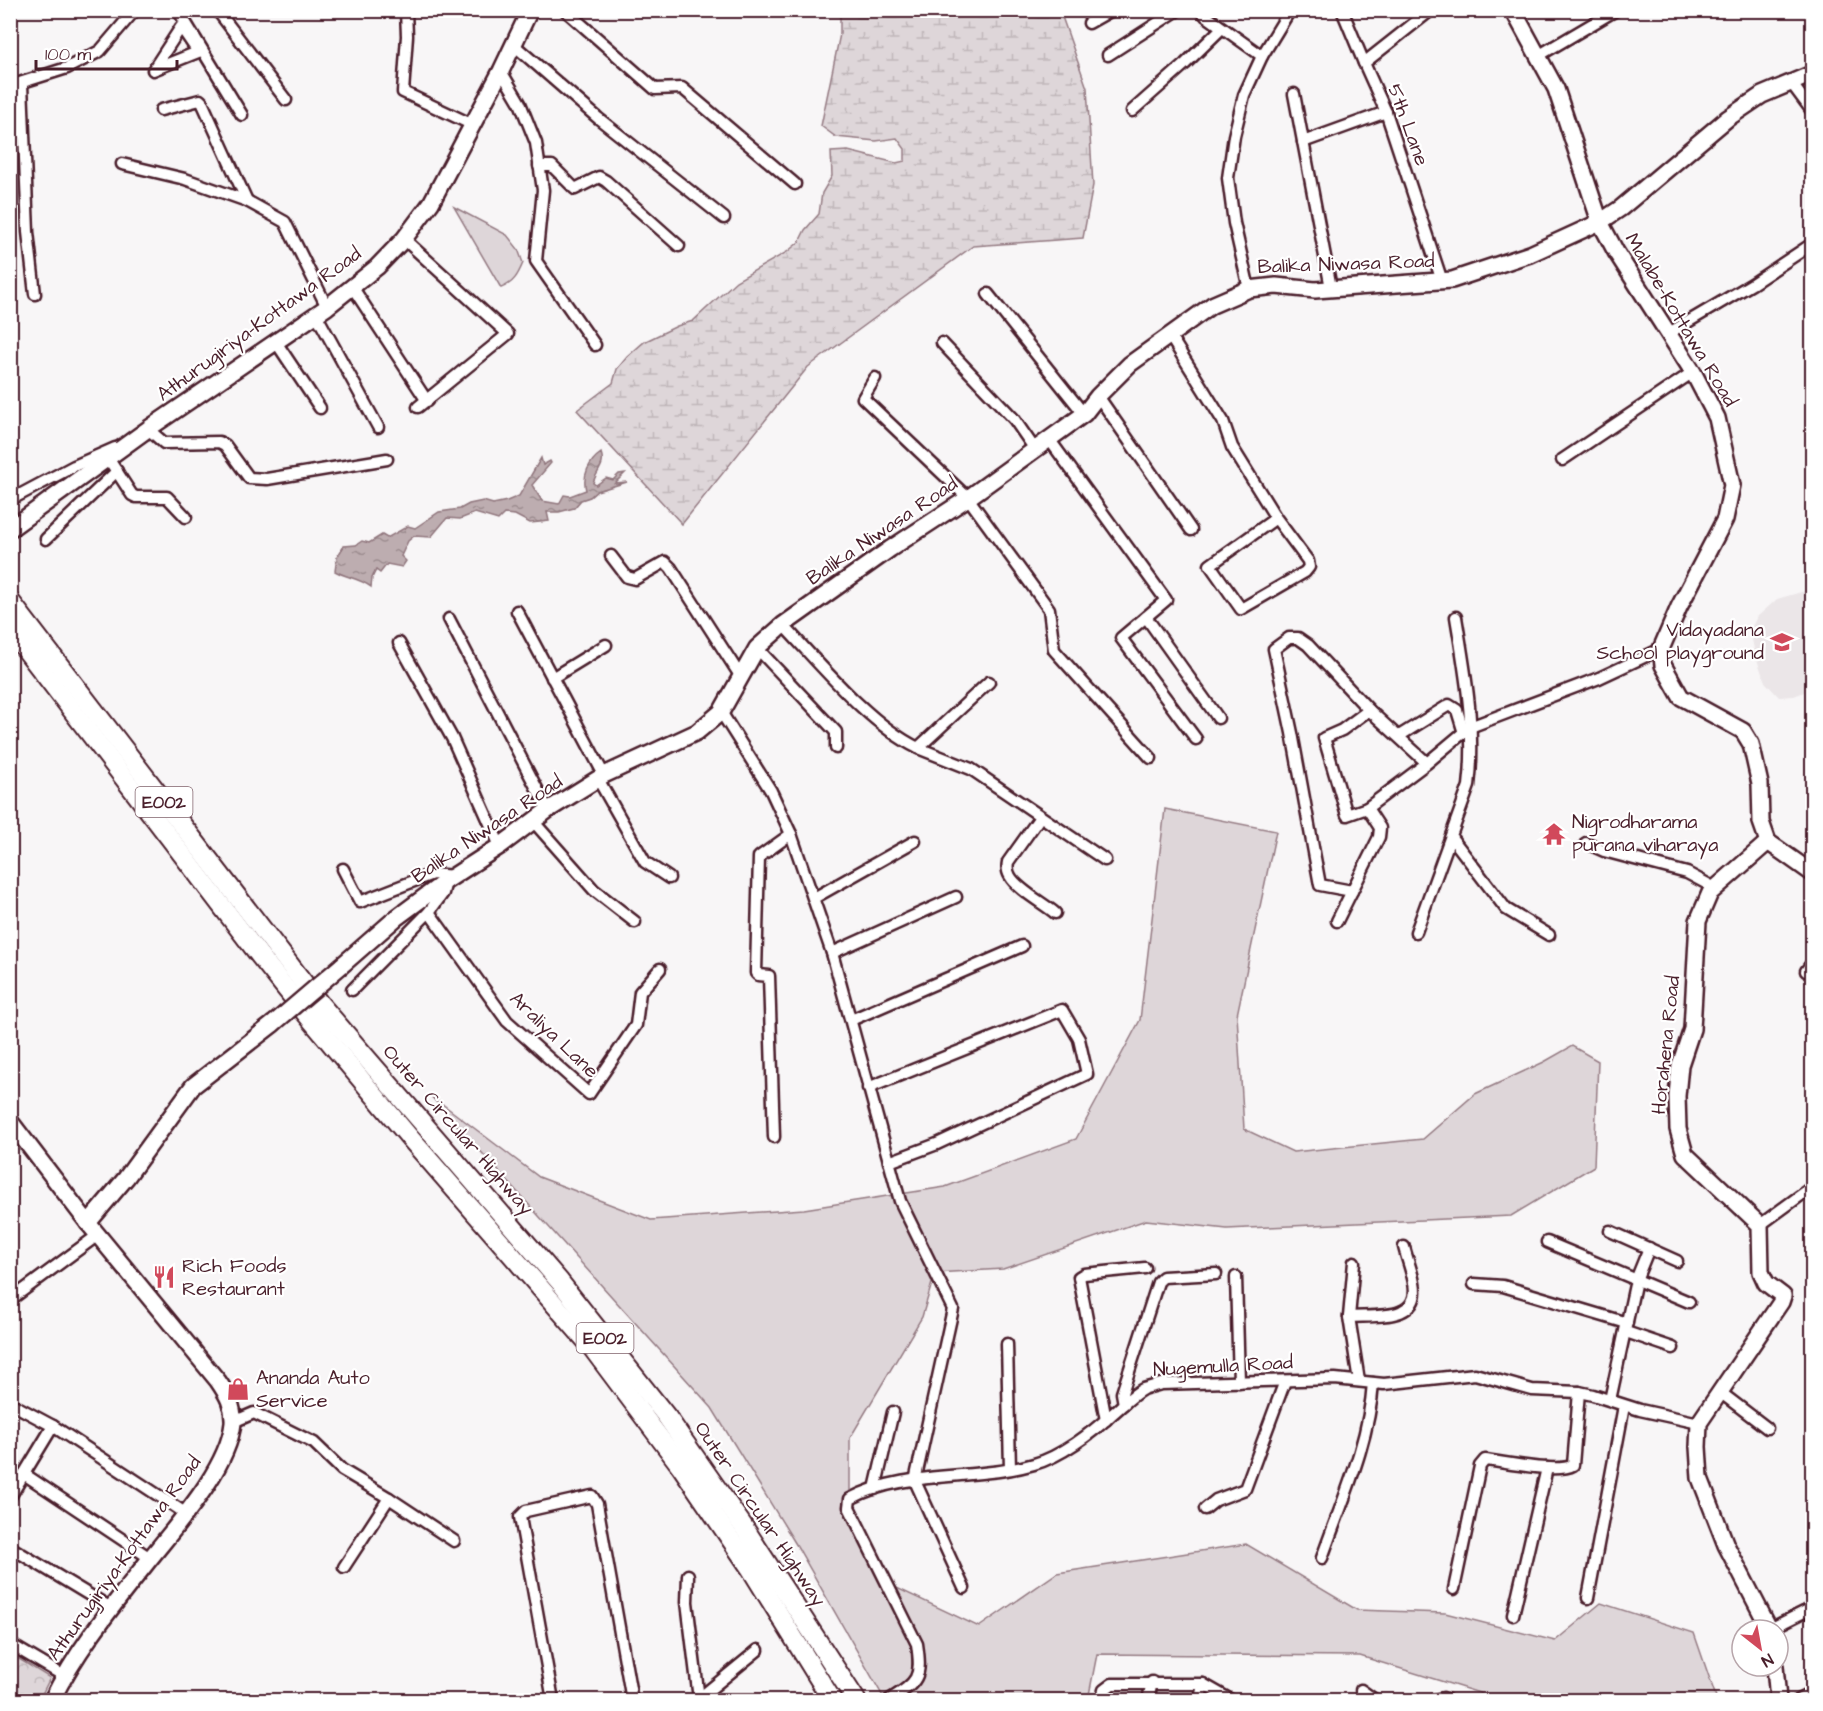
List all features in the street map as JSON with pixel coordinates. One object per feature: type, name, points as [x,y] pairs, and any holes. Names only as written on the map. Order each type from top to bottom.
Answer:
[{"type":"highway","name":"Outer Circular Highway","points":[[10,601],[319,1003],[560,1282],[668,1417],[749,1536],[856,1701]]},
{"type":"highway","name":"Outer Circular Highway","points":[[10,629],[303,1010],[410,1138],[590,1345],[680,1465],[751,1569],[832,1701]]},
{"type":"street","points":[[35,294],[16,85],[67,68],[100,51],[135,10]]},
{"type":"street","points":[[216,10],[285,100]]},
{"type":"street","points":[[406,10],[407,36],[403,92],[473,126]]},
{"type":"street","name":"Athurugiriya-Kottawa Road","points":[[10,529],[148,429],[353,288],[377,267],[404,239],[431,203],[473,126],[530,10]]},
{"type":"street","points":[[565,10],[655,89],[682,88],[795,184]]},
{"type":"street","points":[[1089,23],[1112,10]]},
{"type":"street","points":[[1108,55],[1178,10]]},
{"type":"street","points":[[1249,289],[1234,223],[1228,178],[1234,136],[1244,95],[1262,56],[1290,10]]},
{"type":"street","name":"5th Lane","points":[[1342,10],[1386,112],[1442,281]]},
{"type":"street","points":[[1364,63],[1431,10]]},
{"type":"street","name":"Malabe-Kottawa Road","points":[[1513,10],[1556,89],[1600,222],[1616,252],[1693,372],[1717,418],[1732,485],[1725,519],[1679,607],[1661,649]]},
{"type":"street","points":[[1538,56],[1616,10]]},
{"type":"street","points":[[1206,12],[1222,28],[1262,56]]},
{"type":"street","points":[[180,18],[242,115]]},
{"type":"street","points":[[1132,111],[1222,28]]},
{"type":"street","points":[[514,45],[598,118],[724,218]]},
{"type":"street","points":[[501,71],[520,103],[536,143],[543,190],[536,261],[595,345]]},
{"type":"street","name":"Balika Niwasa Road","points":[[93,1229],[126,1178],[193,1086],[273,1024],[396,918],[548,810],[601,777],[697,732],[721,712],[757,648],[783,625],[890,549],[968,498],[1084,414],[1098,396],[1130,364],[1212,305],[1249,289],[1276,286],[1315,290],[1452,280],[1530,255],[1600,222],[1621,208],[1728,118],[1762,95],[1812,74]]},
{"type":"street","points":[[1792,84],[1812,111]]},
{"type":"street","points":[[1294,93],[1331,288]]},
{"type":"street","points":[[161,110],[200,100],[202,102],[247,201]]},
{"type":"street","points":[[1303,142],[1386,112]]},
{"type":"street","points":[[122,165],[185,179],[247,201],[285,222],[321,310],[378,427]]},
{"type":"street","points":[[540,166],[552,166],[575,189],[599,177],[606,181],[679,246]]},
{"type":"street","points":[[353,288],[422,404],[508,334],[404,239]]},
{"type":"street","points":[[1668,333],[1752,284],[1812,244]]},
{"type":"street","points":[[988,294],[1084,414]]},
{"type":"street","points":[[1170,336],[1223,421],[1232,447],[1276,518],[1308,561],[1309,567],[1305,572],[1240,609],[1210,566],[1276,518]]},
{"type":"street","points":[[276,342],[320,408]]},
{"type":"street","points":[[942,343],[1014,418],[1034,448]]},
{"type":"street","points":[[1562,460],[1693,372]]},
{"type":"street","points":[[875,378],[863,398],[968,498],[1049,609],[1054,651],[1151,758]]},
{"type":"street","points":[[1098,396],[1191,530]]},
{"type":"street","points":[[148,429],[164,443],[219,442],[225,445],[249,477],[256,479],[387,459]]},
{"type":"street","points":[[1049,439],[1166,600],[1121,638],[1197,739]]},
{"type":"street","points":[[10,500],[74,466],[133,440]]},
{"type":"street","points":[[108,458],[129,492],[136,497],[167,497],[186,518]]},
{"type":"street","points":[[46,539],[117,471]]},
{"type":"street","points":[[610,556],[627,577],[635,579],[665,562],[672,568],[741,677]]},
{"type":"street","points":[[517,611],[645,862],[669,878]]},
{"type":"street","points":[[1146,617],[1218,718]]},
{"type":"street","points":[[1416,932],[1469,786],[1472,764],[1467,730],[1468,689],[1456,617]]},
{"type":"street","points":[[449,619],[548,810]]},
{"type":"street","points":[[783,625],[850,697],[904,741],[971,769],[1105,860]]},
{"type":"street","points":[[1352,891],[1320,885],[1274,649],[1289,638],[1298,639],[1308,645],[1369,710],[1427,763]]},
{"type":"street","points":[[399,643],[452,738],[500,846]]},
{"type":"street","points":[[552,678],[606,645]]},
{"type":"street","points":[[757,648],[836,732],[836,748]]},
{"type":"street","points":[[1369,710],[1342,730],[1324,738],[1347,815],[1368,808],[1467,730],[1599,678],[1661,649],[1663,665],[1681,697],[1743,731],[1751,744],[1760,784],[1761,822],[1768,842],[1812,873]]},
{"type":"street","points":[[918,748],[989,682]]},
{"type":"street","points":[[1400,736],[1449,705],[1457,710],[1467,730]]},
{"type":"street","points":[[721,712],[771,791],[791,834],[832,953],[900,1201],[953,1309],[915,1480],[964,1588]]},
{"type":"street","points":[[1337,921],[1379,837],[1380,828],[1368,808]]},
{"type":"street","points":[[1040,816],[1008,862],[1007,868],[1015,882],[1055,913]]},
{"type":"street","points":[[533,821],[594,890],[635,922]]},
{"type":"street","points":[[774,1137],[769,976],[756,973],[759,857],[791,834]]},
{"type":"street","points":[[1450,837],[1506,909],[1549,935]]},
{"type":"street","points":[[814,898],[915,841]]},
{"type":"street","name":"Horahena Road","points":[[1760,1226],[1685,1154],[1678,1129],[1677,1096],[1680,1065],[1692,1029],[1698,921],[1710,893],[1768,842]]},
{"type":"street","points":[[1586,843],[1604,852],[1687,873],[1715,888]]},
{"type":"street","points":[[343,869],[360,902],[432,874],[450,878],[444,894],[429,912],[352,990]]},
{"type":"street","points":[[832,953],[956,897]]},
{"type":"street","name":"Araliya Lane","points":[[429,912],[507,1021],[590,1094],[636,1025],[640,992],[660,969]]},
{"type":"street","points":[[851,1020],[1022,946]]},
{"type":"street","points":[[868,1088],[1062,1010],[1079,1039],[1087,1074],[937,1144],[889,1162]]},
{"type":"street","points":[[10,1121],[93,1229],[218,1381],[233,1409],[233,1422],[254,1413],[314,1443],[342,1470],[454,1541]]},
{"type":"street","points":[[1764,1618],[1726,1545],[1700,1478],[1699,1423],[1783,1296],[1766,1282],[1761,1272],[1760,1226],[1812,1188]]},
{"type":"street","points":[[10,1300],[93,1229]]},
{"type":"street","points":[[1610,1231],[1677,1261]]},
{"type":"street","points":[[1547,1242],[1689,1302]]},
{"type":"street","points":[[1349,1317],[1402,1313],[1411,1308],[1415,1298],[1415,1285],[1404,1247]]},
{"type":"street","points":[[1610,1400],[1636,1280],[1649,1248]]},
{"type":"street","points":[[1354,1262],[1349,1317],[1359,1381]]},
{"type":"street","points":[[1106,1420],[1079,1277],[1084,1274],[1145,1268]]},
{"type":"street","points":[[1124,1404],[1122,1393],[1158,1282],[1163,1277],[1216,1274]]},
{"type":"street","points":[[1236,1277],[1239,1382]]},
{"type":"street","points":[[1474,1284],[1503,1286],[1626,1327],[1673,1348]]},
{"type":"street","points":[[1007,1344],[1010,1469]]},
{"type":"street","name":"Nugemulla Road","points":[[893,1698],[914,1684],[921,1667],[917,1644],[849,1507],[850,1499],[864,1491],[934,1476],[1010,1469],[1036,1464],[1062,1451],[1106,1420],[1143,1389],[1161,1384],[1335,1379],[1384,1384],[1475,1374],[1532,1390],[1579,1392],[1624,1406],[1699,1423]]},
{"type":"street","points":[[1205,1509],[1216,1500],[1245,1489],[1285,1381]]},
{"type":"street","points":[[1322,1558],[1362,1443],[1371,1407],[1373,1383]]},
{"type":"street","points":[[1454,1589],[1480,1466],[1485,1460],[1546,1468],[1568,1468],[1573,1465],[1579,1392]]},
{"type":"street","points":[[1720,1392],[1767,1428]]},
{"type":"street","points":[[10,1403],[52,1426],[185,1513]]},
{"type":"street","points":[[1588,1598],[1624,1406]]},
{"type":"street","points":[[875,1489],[893,1412]]},
{"type":"street","name":"Athurugiriya-Kottawa Road","points":[[52,1701],[64,1676],[111,1608],[215,1471],[233,1422]]},
{"type":"street","points":[[10,1497],[52,1426]]},
{"type":"street","points":[[1513,1614],[1546,1468]]},
{"type":"street","points":[[24,1474],[150,1558]]},
{"type":"street","points":[[554,1701],[520,1517],[526,1511],[591,1496],[597,1504],[632,1701]]},
{"type":"street","points":[[344,1566],[389,1498]]},
{"type":"street","points":[[10,1547],[111,1608]]},
{"type":"street","points":[[688,1575],[687,1602],[698,1700]]},
{"type":"street","points":[[1790,1619],[1812,1608]]},
{"type":"street","points":[[10,1644],[64,1676]]},
{"type":"street","points":[[698,1700],[759,1650]]},
{"type":"street","points":[[1776,1678],[1778,1701]]},
{"type":"street","points":[[1102,1701],[1104,1690],[1112,1683],[1152,1683],[1203,1684],[1232,1701]]},
{"type":"street","points":[[1148,1701],[1152,1683]]},
{"type":"street","points":[[1200,1701],[1203,1684]]},
{"type":"street","points":[[1361,1690],[1375,1701]]},
{"type":"street","points":[[1798,1701],[1812,1693]]},
{"type":"street","points":[[1434,1701],[1443,1698],[1447,1701]]},
{"type":"shaded area","name":"Vidayadana School playground","points":[[1812,589],[1812,689],[1794,696],[1779,697],[1765,682],[1755,654],[1750,630],[1757,617],[1777,599]]},
{"type":"green space","points":[[948,10],[1060,11],[1087,88],[1093,185],[1083,238],[973,246],[808,367],[682,524],[577,410],[613,383],[617,369],[644,342],[693,321],[736,281],[787,252],[799,242],[805,230],[819,214],[822,193],[832,176],[831,152],[848,151],[896,163],[905,161],[905,149],[897,138],[876,141],[836,137],[821,126],[840,34],[840,11],[937,11],[944,14]]},
{"type":"green space","points":[[454,207],[507,235],[518,249],[523,263],[509,284],[501,288]]},
{"type":"green space","points":[[1165,809],[1276,831],[1237,1015],[1244,1129],[1293,1152],[1423,1139],[1475,1094],[1544,1062],[1572,1046],[1598,1061],[1594,1166],[1511,1216],[1227,1229],[1146,1220],[1003,1269],[935,1273],[922,1317],[850,1438],[850,1499],[884,1582],[979,1627],[1057,1573],[1246,1544],[1357,1610],[1445,1613],[1555,1641],[1601,1603],[1694,1633],[1717,1700],[1502,1700],[1360,1656],[1097,1654],[1088,1700],[885,1700],[797,1546],[712,1408],[429,1094],[539,1177],[651,1220],[804,1209],[945,1187],[1076,1139],[1140,1020]]},
{"type":"green space","points":[[11,1654],[50,1678],[39,1700],[11,1700]]},
{"type":"water","points":[[601,453],[601,465],[593,483],[596,485],[606,478],[613,480],[619,474],[625,473],[615,483],[627,482],[597,491],[581,500],[574,508],[547,512],[549,521],[530,523],[515,515],[504,514],[498,520],[475,513],[460,519],[447,518],[431,537],[414,536],[408,541],[401,556],[406,561],[402,567],[387,564],[380,573],[376,570],[371,587],[335,571],[337,557],[344,546],[356,545],[362,541],[369,543],[382,535],[387,538],[408,526],[415,528],[439,512],[460,509],[483,501],[493,504],[519,496],[541,458],[543,465],[550,461],[551,463],[532,485],[542,501],[559,504],[564,495],[570,496],[586,490],[585,479],[588,469]]},
{"type":"place","name":"Vidayadana School playground","points":[[1782,642]]},
{"type":"place","name":"Nigrodharama purana viharaya","points":[[1554,834]]},
{"type":"place","name":"Rich Foods Restaurant","points":[[164,1277]]},
{"type":"place","name":"Ananda Auto Service","points":[[238,1389]]}]
